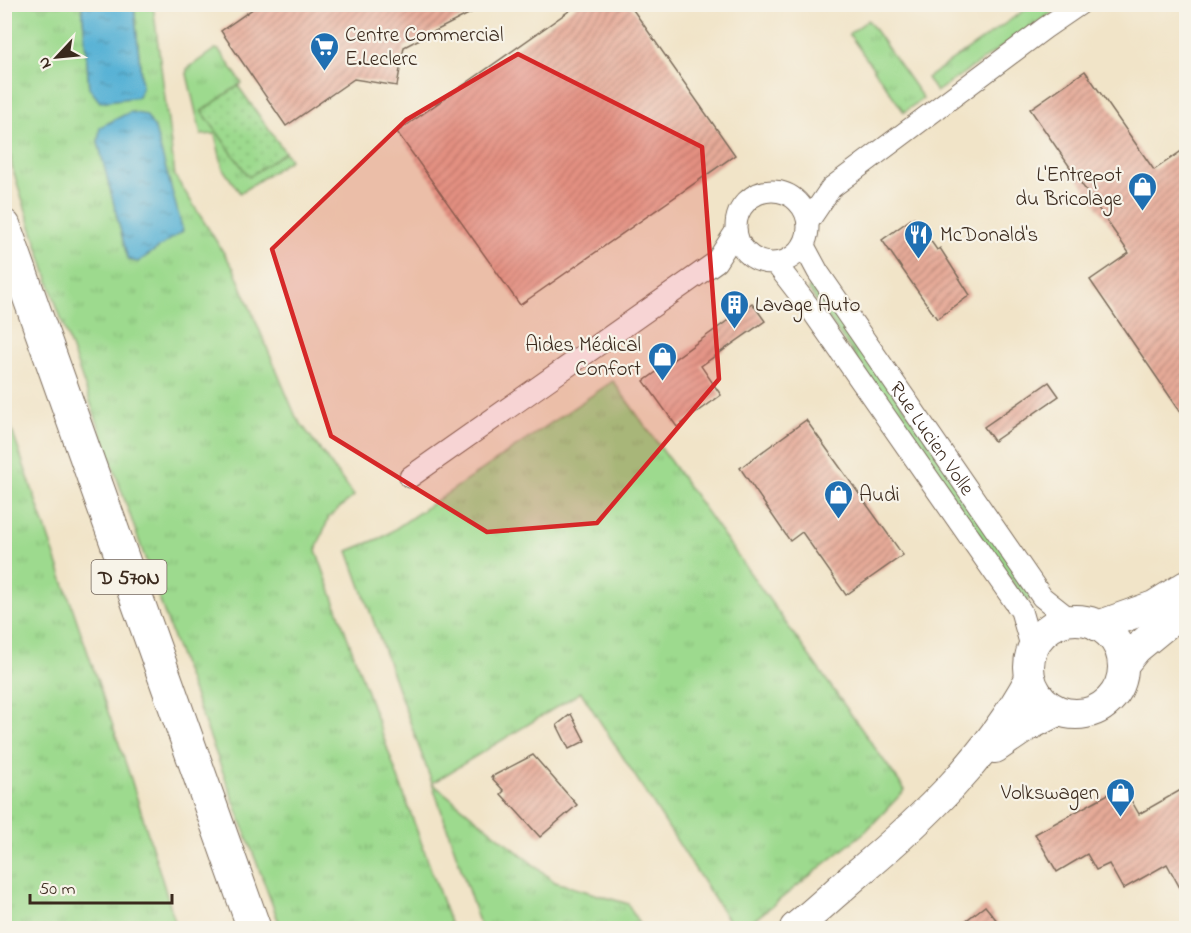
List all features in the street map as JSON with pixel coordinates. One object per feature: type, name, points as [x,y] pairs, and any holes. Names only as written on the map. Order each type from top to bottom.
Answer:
[{"type":"main road","name":"D 570N","points":[[4,226],[254,928]]},
{"type":"main road","points":[[1085,623],[1111,636],[1119,650],[1123,665],[1119,687],[1112,697],[1101,707],[1087,714],[1072,715],[1057,711],[1035,692],[1030,679],[1029,664],[1032,649],[1039,638],[1059,623],[1085,623],[1154,606],[1186,586]]},
{"type":"main road","points":[[1123,665],[1136,649],[1186,608]]},
{"type":"main road","points":[[962,775],[1012,712],[1030,679]]},
{"type":"main road","points":[[795,928],[893,844],[962,775],[996,747],[1026,727],[1057,711]]},
{"type":"street","points":[[808,222],[831,188],[1080,4]]},
{"type":"street","points":[[786,194],[831,188]]},
{"type":"street","points":[[774,191],[797,200],[808,222],[808,235],[804,246],[787,261],[776,264],[754,259],[745,252],[736,231],[736,219],[741,207],[761,192],[774,191]]},
{"type":"street","points":[[410,477],[717,262],[736,231]]},
{"type":"street","name":"Rue Lucien Volle","points":[[804,246],[818,272],[1042,597],[1085,623]]},
{"type":"street","points":[[717,262],[754,259]]},
{"type":"street","points":[[776,264],[810,308],[1021,611],[1032,649]]},
{"type":"highlighted area","points":[[518,54],[702,147],[719,379],[597,523],[487,532],[331,436],[272,249],[406,120]]},
{"type":"green space","points":[[4,5],[82,5],[89,88],[142,87],[134,5],[153,5],[175,176],[234,269],[296,417],[354,496],[329,517],[316,550],[452,928],[281,928],[177,649],[58,310],[12,167],[4,113]]},
{"type":"green space","points":[[1032,5],[1063,5],[936,92],[927,78]]},
{"type":"green space","points":[[868,20],[923,98],[904,112],[849,34]]},
{"type":"green space","points":[[215,49],[219,50],[242,83],[202,111],[248,175],[285,152],[290,160],[240,193],[223,169],[215,134],[201,135],[187,74],[187,69]]},
{"type":"green space","points":[[238,86],[285,152],[249,177],[202,111]]},
{"type":"green space","points":[[816,281],[1035,594],[1026,602],[808,289]]},
{"type":"green space","points":[[613,381],[905,790],[866,831],[744,928],[733,928],[581,692],[432,783],[348,551],[383,537]]},
{"type":"green space","points":[[5,410],[131,779],[177,928],[5,928]]},
{"type":"green space","points":[[432,783],[555,882],[628,904],[641,928],[481,928]]},
{"type":"water","points":[[82,5],[134,5],[142,87],[138,97],[100,102],[89,88]]},
{"type":"water","points":[[130,112],[146,115],[155,129],[183,231],[138,262],[128,260],[98,142],[100,127]]},
{"type":"building","name":"Centre Commercial E.Leclerc","points":[[260,4],[488,4],[404,47],[397,86],[354,79],[286,126],[221,31]]},
{"type":"building","points":[[579,4],[629,4],[735,155],[520,305],[397,132]]},
{"type":"building","name":"L'Entrepot du Bricolage","points":[[1085,71],[1154,170],[1186,148],[1186,420],[1090,280],[1129,253],[1030,109]]},
{"type":"building","points":[[914,217],[937,250],[940,248],[970,295],[937,319],[882,240]]},
{"type":"building","points":[[752,303],[765,321],[701,366],[721,395],[677,427],[644,381]]},
{"type":"building","points":[[1049,382],[1059,396],[994,441],[984,427]]},
{"type":"building","points":[[806,420],[903,555],[846,595],[802,532],[790,541],[740,468]]},
{"type":"building","points":[[571,714],[585,741],[569,749],[557,725]]},
{"type":"building","points":[[533,755],[577,805],[540,837],[501,794],[504,791],[491,777]]},
{"type":"building","points":[[1123,786],[1139,814],[1186,787],[1186,899],[1167,864],[1123,889],[1109,864],[1096,870],[1087,854],[1057,872],[1035,834]]},
{"type":"building","points":[[985,906],[1003,928],[956,928]]},
{"type":"place","name":"Centre Commercial E.Leclerc","points":[[324,72]]},
{"type":"place","name":"L'Entrepot du Bricolage","points":[[1143,212]]},
{"type":"place","name":"McDonald's","points":[[919,260]]},
{"type":"place","name":"Lavage Auto","points":[[734,330]]},
{"type":"place","name":"Aides Médical Confort","points":[[662,382]]},
{"type":"place","name":"Audi","points":[[838,520]]},
{"type":"place","name":"Volkswagen","points":[[1120,818]]}]
